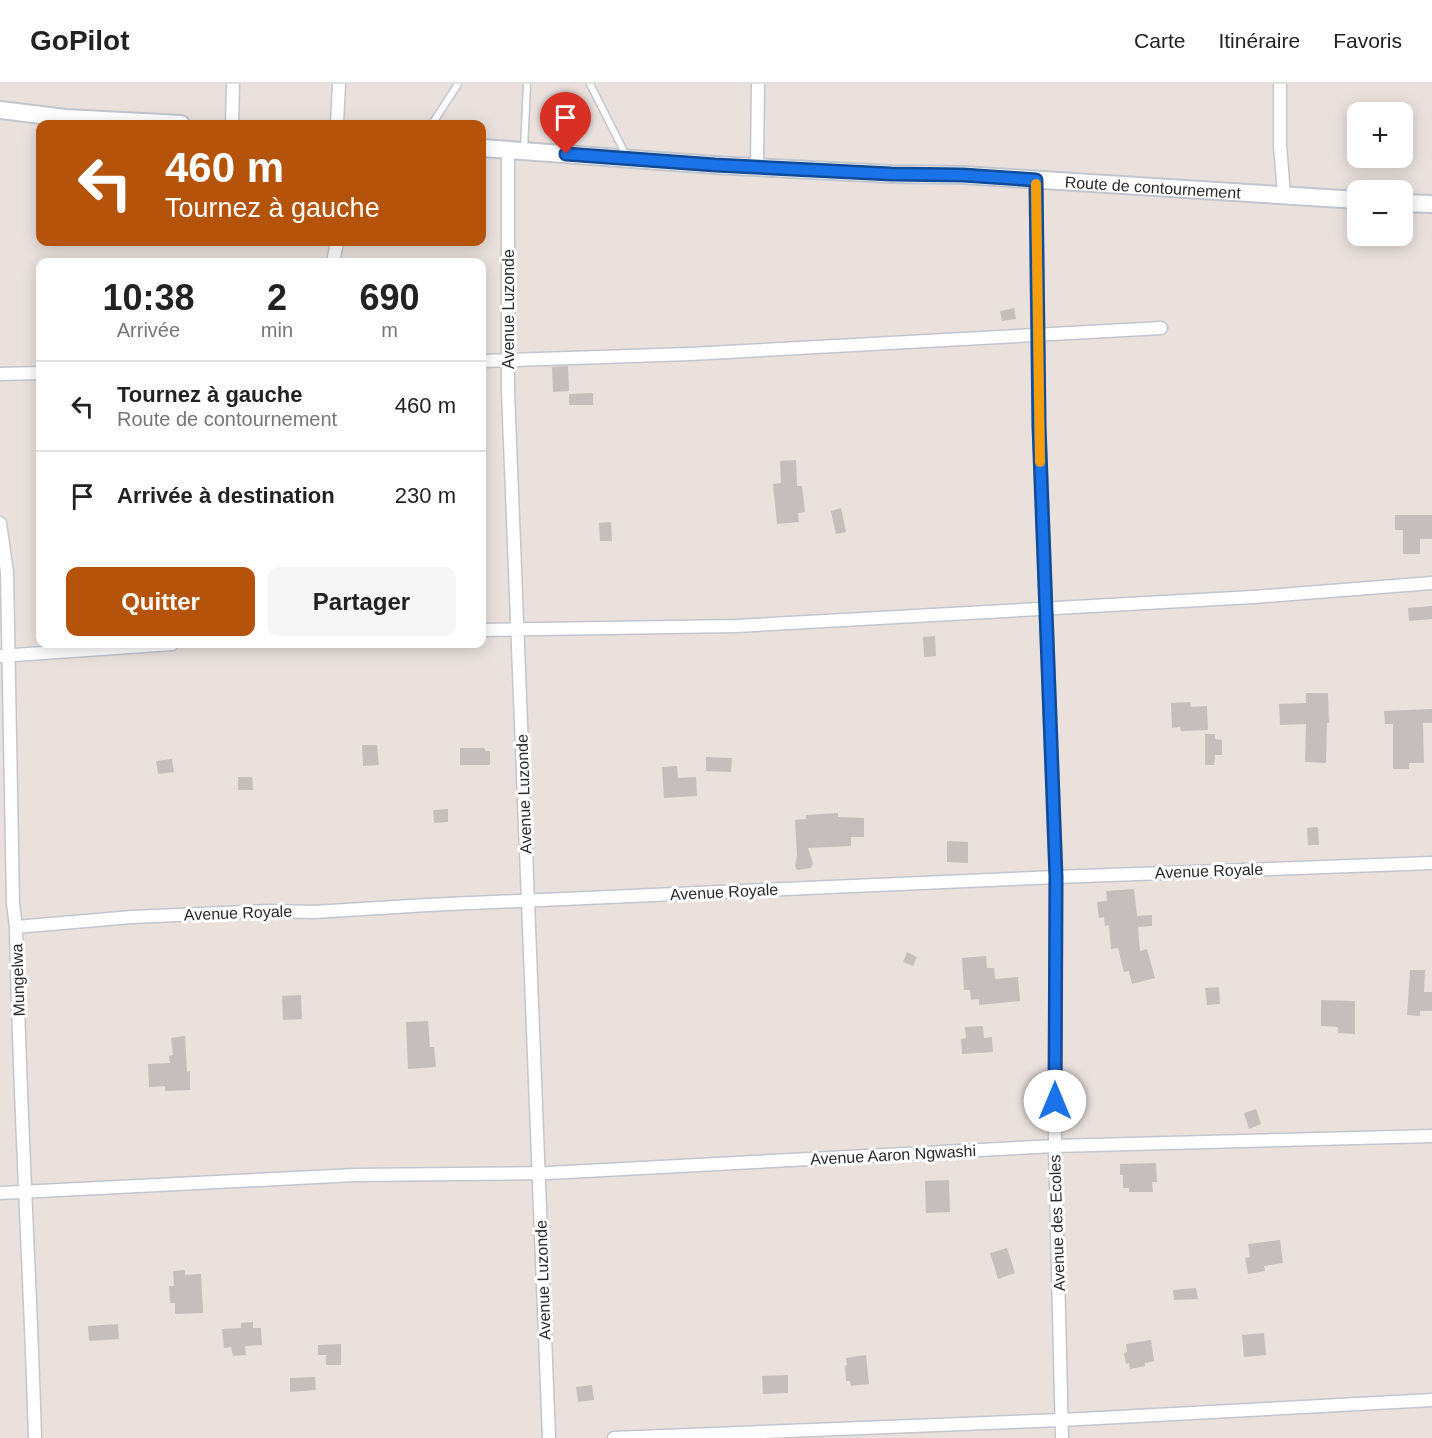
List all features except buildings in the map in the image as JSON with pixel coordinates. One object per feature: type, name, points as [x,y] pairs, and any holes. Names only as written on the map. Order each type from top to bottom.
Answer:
[{"type":"street","points":[[232,120],[233,84]]},
{"type":"street","points":[[337,120],[339,84]]},
{"type":"street","points":[[758,84],[758,166]]},
{"type":"street","points":[[1280,84],[1280,145],[1284,195]]},
{"type":"street","points":[[0,110],[104,120]]},
{"type":"street","name":"Route de contournement","points":[[486,148],[715,165],[891,174],[963,175],[1347,199]]},
{"type":"street","name":"Avenue Luzonde","points":[[516,151],[508,360],[549,1438]]},
{"type":"street","name":"Avenue des Ecoles","points":[[1036,180],[1039,426],[1056,877],[1055,1146],[1062,1438]]},
{"type":"street","points":[[1413,203],[1432,204]]},
{"type":"street","points":[[486,361],[690,354],[1161,328]]},
{"type":"street","points":[[0,374],[36,373]]},
{"type":"street","name":"Mungelwa","points":[[0,523],[7,572],[5,656],[21,1126],[35,1438]]},
{"type":"street","points":[[486,630],[736,626],[1253,597],[1432,583]]},
{"type":"street","points":[[5,656],[116,648]]},
{"type":"street","name":"Avenue Royale","points":[[16,927],[132,916],[269,911],[314,912],[1056,877],[1432,862]]},
{"type":"street","name":"Avenue Aaron Ngwashi","points":[[0,1193],[246,1179],[539,1173],[1055,1146],[1432,1136]]},
{"type":"street","points":[[614,1438],[1062,1420],[1432,1400]]},
{"type":"lane","points":[[435,120],[458,84]]},
{"type":"lane","points":[[516,151],[527,84]]},
{"type":"lane","points":[[590,84],[627,158]]},
{"type":"slow traffic","points":[[1036,184],[1040,462]]},
{"type":"route","points":[[566,154],[715,165],[1036,180],[1039,426],[1056,877],[1055,1101]]}]
